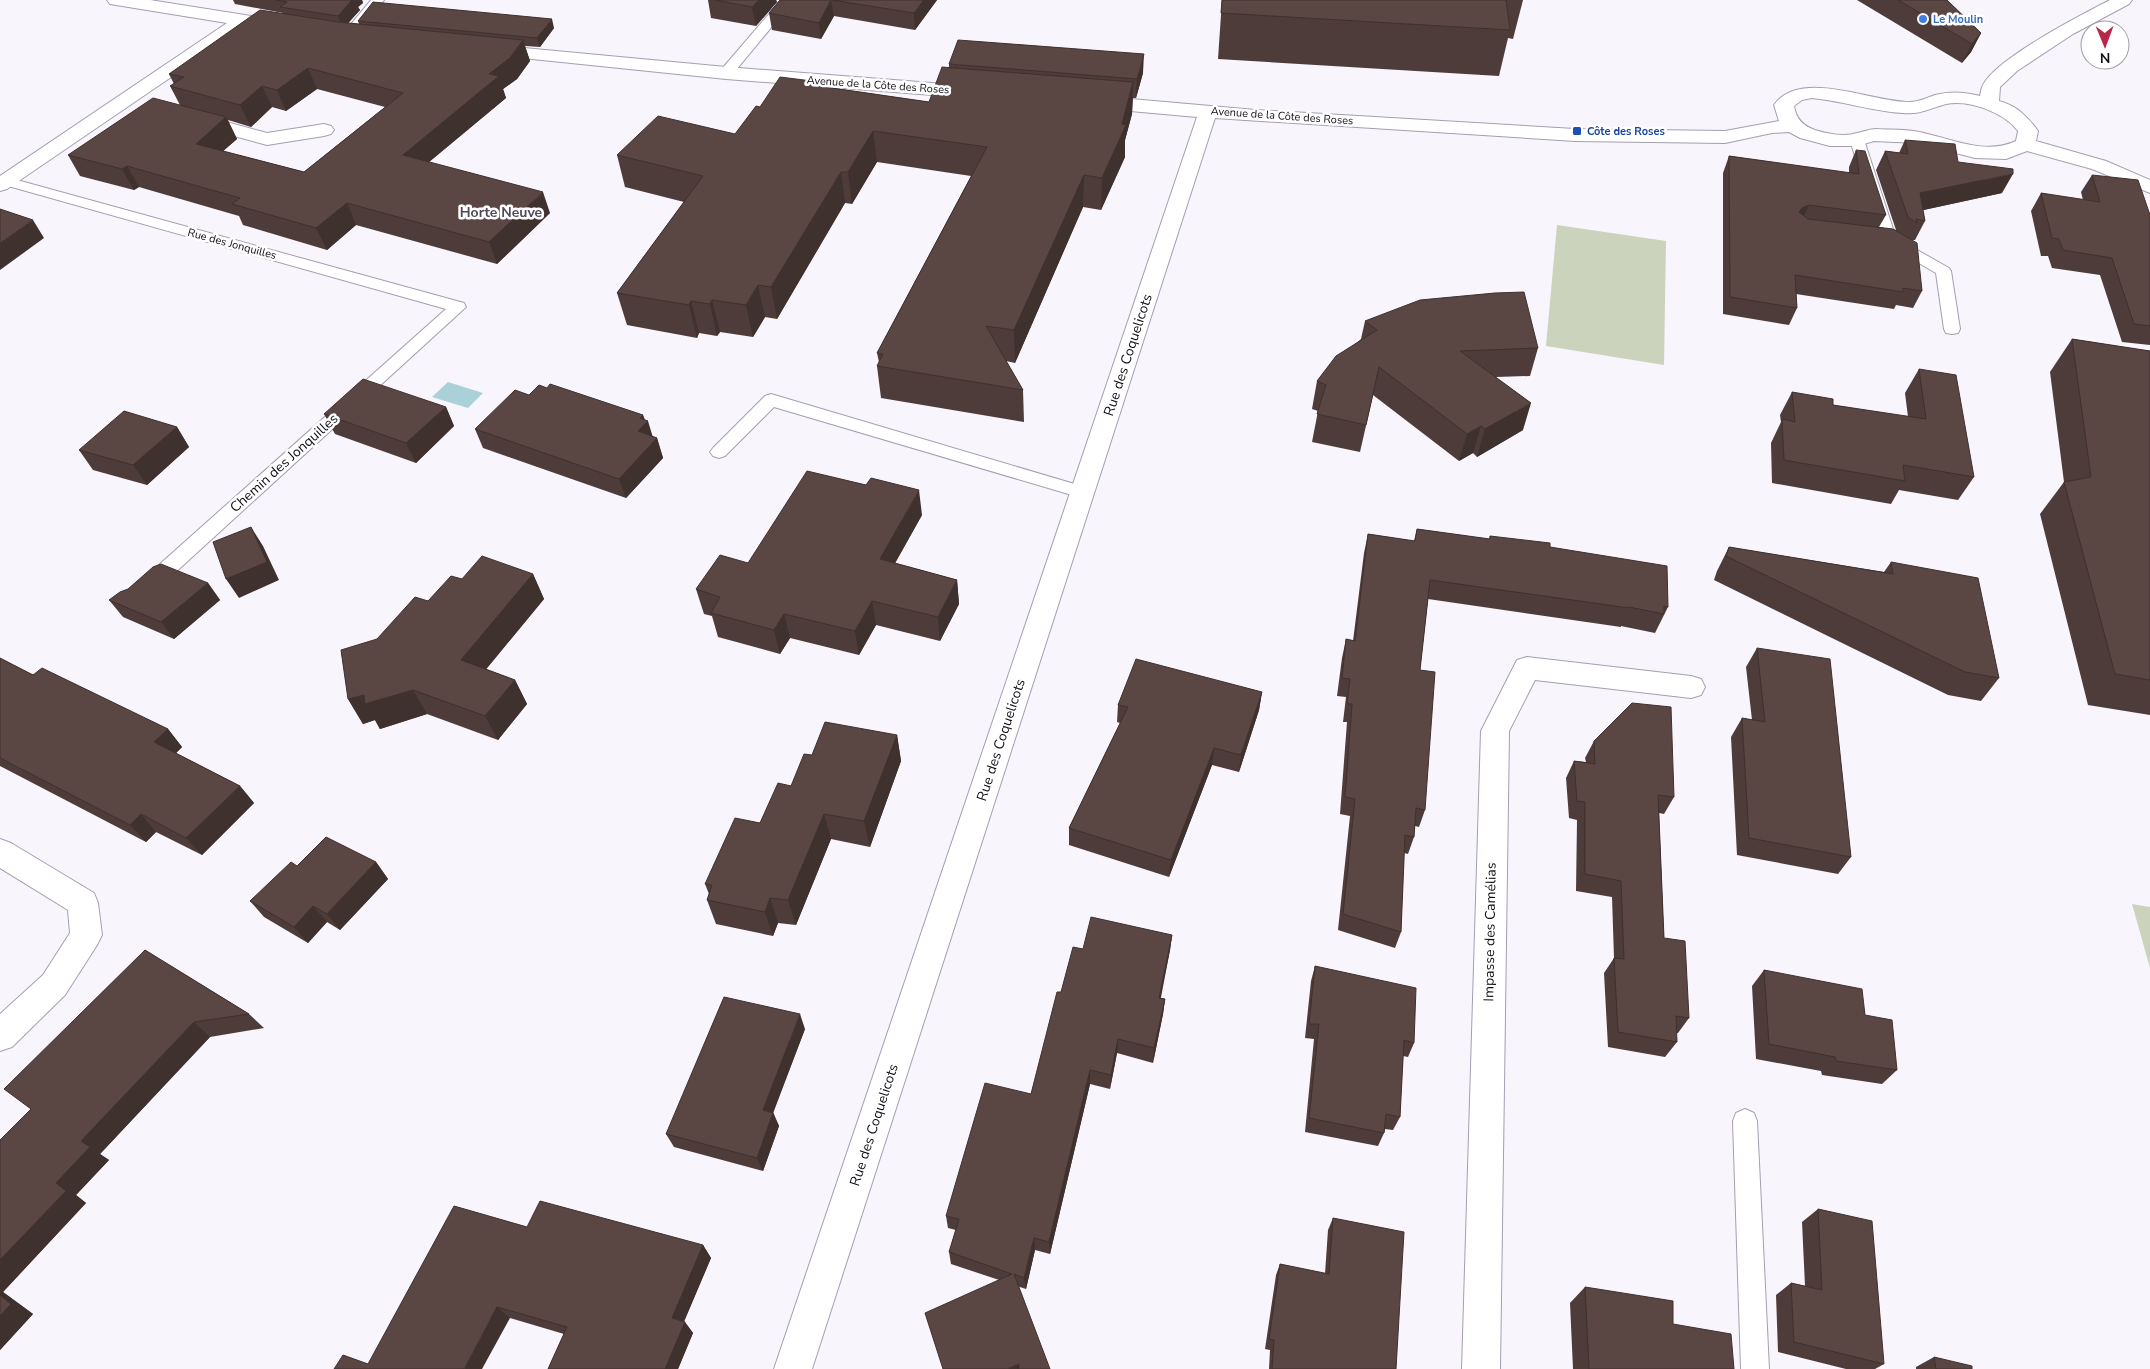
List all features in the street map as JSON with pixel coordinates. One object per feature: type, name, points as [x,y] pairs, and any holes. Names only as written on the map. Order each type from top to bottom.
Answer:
[{"type":"street","points":[[116,0],[300,29]]},
{"type":"street","points":[[1988,104],[1991,86],[2010,67],[2067,30],[2124,0]]},
{"type":"street","name":"Rue des Jonquilles","points":[[3,183],[243,20]]},
{"type":"street","points":[[347,36],[367,38]]},
{"type":"street","name":"Avenue de la Côte des Roses","points":[[474,48],[726,73],[993,94]]},
{"type":"street","points":[[2025,144],[2028,131],[2018,118],[2006,110],[1972,99],[1950,98],[1932,102],[1925,107],[1896,107],[1859,103],[1831,93],[1812,92],[1796,95],[1784,105],[1786,117],[1793,126],[1807,134],[1830,140],[1858,140],[1872,135],[1917,137],[1983,152],[2006,153],[2025,144],[2099,165],[2150,187]]},
{"type":"street","points":[[126,100],[149,106]]},
{"type":"street","name":"Avenue de la Côte des Roses","points":[[1081,101],[1574,135],[1725,137],[1772,127],[1793,126]]},
{"type":"street","name":"Rue des Coquelicots","points":[[793,1369],[1208,111]]},
{"type":"street","points":[[176,114],[267,139],[324,130]]},
{"type":"street","name":"Impasse des Camélias","points":[[1481,1369],[1495,731],[1527,668],[1691,687]]},
{"type":"street","points":[[0,852],[83,903],[86,935],[54,984],[0,1036]]},
{"type":"lane","points":[[347,36],[378,0]]},
{"type":"lane","points":[[726,73],[788,0]]},
{"type":"lane","points":[[1858,140],[1889,240]]},
{"type":"lane","name":"Rue des Jonquilles","points":[[3,183],[458,307]]},
{"type":"lane","points":[[1869,238],[1889,240],[1944,271],[1952,329]]},
{"type":"lane","name":"Chemin des Jonquilles","points":[[133,600],[458,307]]},
{"type":"lane","points":[[720,452],[771,400],[1082,492]]},
{"type":"lane","points":[[1745,1122],[1755,1369]]},
{"type":"green space","points":[[1557,225],[1666,241],[1664,365],[1546,346]]},
{"type":"green space","points":[[2132,904],[2150,907],[2150,968]]},
{"type":"water","points":[[448,382],[483,393],[468,408],[432,397]]},
{"type":"building","points":[[276,0],[352,0],[338,16],[280,7],[287,2]]},
{"type":"building","points":[[715,0],[759,0],[752,7]]},
{"type":"building","points":[[780,0],[831,0],[819,23],[769,13]]},
{"type":"building","points":[[832,0],[924,0],[914,13]]},
{"type":"building","points":[[1222,0],[1506,0],[1510,30],[1221,13]]},
{"type":"building","points":[[1898,0],[1947,0],[1981,33],[1972,44]]},
{"type":"building","points":[[373,2],[552,19],[537,38],[358,21]]},
{"type":"building","points":[[260,10],[338,22],[523,40],[510,58],[489,74],[499,76],[403,155],[543,192],[489,242],[347,203],[316,228],[232,204],[240,198],[127,166],[122,169],[68,155],[153,98],[226,117],[196,144],[304,172],[403,93],[308,68],[277,90],[262,86],[240,105],[170,86],[184,77],[169,74]]},
{"type":"building","points":[[958,40],[1144,54],[1137,79],[949,64]]},
{"type":"building","points":[[942,67],[1133,82],[1122,124],[1126,125],[1102,178],[1084,175],[1014,330],[986,326],[1023,390],[877,366],[883,354],[877,353],[987,147],[873,131],[848,172],[841,172],[771,287],[758,285],[746,305],[712,300],[710,304],[691,301],[689,305],[617,293],[703,176],[617,155],[658,116],[735,134],[756,106],[760,107],[780,77],[820,82],[818,86],[929,102]]},
{"type":"building","points":[[1905,140],[1955,144],[1958,162],[2013,169],[2013,174],[1920,193],[1925,221],[1916,219],[1917,223],[1908,217],[1885,151],[1908,154]]},
{"type":"building","points":[[1856,150],[1865,151],[1886,215],[1809,205],[1802,208],[1799,212],[1808,219],[1893,229],[1917,243],[1922,291],[1903,288],[1903,292],[1795,275],[1797,308],[1730,297],[1729,156],[1859,174]]},
{"type":"building","points":[[2092,175],[2138,180],[2150,215],[2150,326],[2134,324],[2112,258],[2063,250],[2059,239],[2052,238],[2041,193],[2100,202]]},
{"type":"building","points":[[0,209],[33,220],[0,243]]},
{"type":"building","points":[[1524,292],[1538,348],[1460,351],[1531,403],[1485,429],[1481,426],[1467,434],[1379,367],[1366,425],[1317,414],[1326,385],[1317,381],[1336,356],[1377,330],[1365,321],[1420,300]]},
{"type":"building","points":[[2072,339],[2150,351],[2150,680],[2115,674],[2064,482],[2091,477]]},
{"type":"building","points":[[1919,369],[1956,375],[1974,477],[1903,465],[1905,481],[1784,460],[1782,419],[1795,422],[1792,392],[1833,399],[1833,405],[1926,419]]},
{"type":"building","points":[[363,379],[446,407],[406,443],[324,414]]},
{"type":"building","points":[[550,384],[643,415],[640,418],[648,421],[638,431],[657,438],[619,479],[475,429],[515,390],[529,395],[539,385],[547,388]]},
{"type":"building","points":[[124,411],[177,427],[133,465],[79,450]]},
{"type":"building","points":[[807,471],[866,485],[871,478],[919,490],[880,559],[957,580],[938,617],[872,601],[855,631],[784,614],[774,630],[711,613],[720,597],[696,589],[720,555],[748,563]]},
{"type":"building","points":[[251,527],[267,562],[226,579],[213,542]]},
{"type":"building","points":[[1417,529],[1490,539],[1490,536],[1550,543],[1550,547],[1667,566],[1668,607],[1664,606],[1664,614],[1629,607],[1430,580],[1420,670],[1435,672],[1425,810],[1416,808],[1414,837],[1405,835],[1401,932],[1343,914],[1355,799],[1345,797],[1352,704],[1347,704],[1350,679],[1342,678],[1346,639],[1355,641],[1368,534],[1415,541]]},
{"type":"building","points":[[1729,547],[1893,574],[1891,562],[1978,578],[1999,678],[1965,672],[1726,556]]},
{"type":"building","points":[[482,556],[533,574],[461,660],[515,680],[485,716],[413,690],[365,704],[364,695],[348,699],[341,650],[377,639],[415,597],[428,601],[451,576],[462,579]]},
{"type":"building","points":[[161,564],[208,583],[161,622],[109,600],[128,589],[153,567]]},
{"type":"building","points":[[1757,648],[1830,659],[1851,857],[1749,838],[1742,718],[1765,722]]},
{"type":"building","points":[[0,658],[33,675],[42,668],[168,729],[154,742],[240,786],[186,838],[141,814],[130,825],[0,758]]},
{"type":"building","points":[[1136,659],[1262,692],[1241,755],[1214,748],[1171,860],[1069,828],[1128,707],[1118,705]]},
{"type":"building","points":[[1632,703],[1671,707],[1674,797],[1658,795],[1664,938],[1685,941],[1689,1018],[1676,1016],[1677,1042],[1618,1032],[1614,958],[1624,959],[1621,881],[1585,874],[1585,802],[1577,801],[1574,761],[1595,764],[1594,741]]},
{"type":"building","points":[[825,722],[897,735],[864,821],[824,814],[788,900],[770,898],[765,912],[707,900],[712,885],[705,884],[735,818],[760,823],[778,783],[791,786],[804,754],[812,755]]},
{"type":"building","points":[[326,837],[376,862],[327,914],[313,906],[294,927],[250,901],[291,862],[297,866]]},
{"type":"building","points":[[1091,917],[1172,935],[1159,998],[1165,999],[1154,1048],[1118,1039],[1111,1075],[1090,1070],[1049,1242],[1034,1238],[1024,1278],[1014,1274],[1050,1369],[1019,1369],[1019,1364],[1007,1369],[943,1369],[925,1313],[1012,1274],[949,1252],[959,1219],[946,1216],[985,1083],[1031,1094],[1057,992],[1061,992],[1073,947],[1083,949]]},
{"type":"building","points":[[145,950],[249,1014],[194,1022],[81,1141],[90,1147],[56,1183],[66,1191],[0,1260],[0,1140],[31,1109],[4,1089]]},
{"type":"building","points":[[1315,966],[1416,988],[1414,1043],[1404,1040],[1400,1117],[1386,1114],[1384,1133],[1309,1118],[1319,1024],[1309,1024]]},
{"type":"building","points":[[1764,970],[1862,989],[1865,1015],[1892,1020],[1897,1070],[1836,1061],[1835,1057],[1769,1044]]},
{"type":"building","points":[[724,997],[800,1014],[763,1110],[773,1113],[757,1158],[666,1134]]},
{"type":"building","points":[[540,1201],[703,1245],[672,1318],[685,1322],[665,1369],[548,1369],[567,1327],[497,1307],[464,1369],[334,1369],[343,1355],[368,1364],[454,1206],[527,1227]]},
{"type":"building","points":[[1818,1209],[1872,1221],[1884,1364],[1794,1342],[1791,1283],[1822,1290]]},
{"type":"building","points":[[1333,1218],[1404,1232],[1396,1369],[1272,1369],[1274,1340],[1269,1339],[1280,1264],[1329,1274]]},
{"type":"building","points":[[1585,1287],[1673,1301],[1673,1324],[1731,1334],[1734,1369],[1589,1369]]},
{"type":"building","points":[[0,1295],[11,1304],[0,1316]]},
{"type":"building","points":[[1934,1357],[1972,1366],[1972,1369],[1936,1369]]},
{"type":"place","name":"Le Moulin","points":[[1923,19]]},
{"type":"place","name":"Côte des Roses","points":[[1577,131]]},
{"type":"district","name":"Horte Neuve","points":[[501,212]]}]
